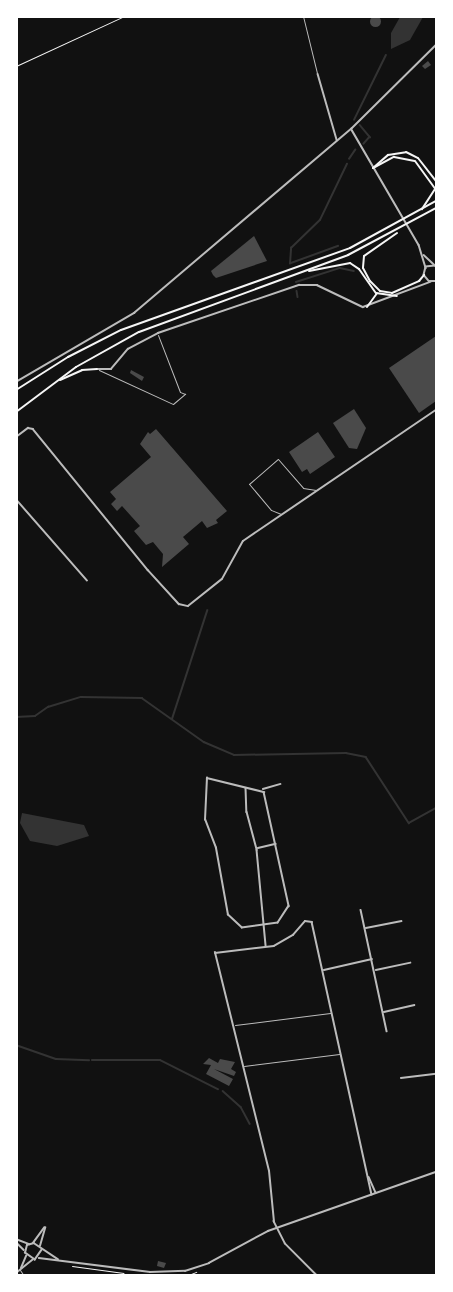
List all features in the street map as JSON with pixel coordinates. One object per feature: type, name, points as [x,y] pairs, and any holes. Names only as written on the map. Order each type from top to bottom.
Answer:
[{"type":"main road","points":[[373,168],[392,153],[407,152],[420,160],[436,182]]},
{"type":"main road","points":[[373,168],[396,157],[417,163],[435,191],[418,213]]},
{"type":"main road","points":[[16,390],[68,357],[121,330],[341,252],[418,213],[436,201]]},
{"type":"main road","points":[[377,294],[363,269],[363,257],[436,208]]},
{"type":"main road","points":[[16,412],[57,380],[145,329],[301,273],[404,228]]},
{"type":"main road","points":[[301,273],[350,263],[358,268],[377,294],[397,296]]},
{"type":"main road","points":[[375,288],[396,292],[424,275]]},
{"type":"main road","points":[[367,307],[377,294]]},
{"type":"main road","points":[[57,380],[82,370],[97,369]]},
{"type":"street","points":[[16,382],[49,360],[123,321],[338,141],[436,45]]},
{"type":"street","points":[[318,75],[333,134],[338,141]]},
{"type":"street","points":[[351,129],[424,254],[436,266]]},
{"type":"street","points":[[424,254],[426,268],[424,275],[436,285]]},
{"type":"street","points":[[426,268],[436,266]]},
{"type":"street","points":[[97,369],[111,369],[128,349],[158,333],[306,284],[367,307],[436,281]]},
{"type":"street","points":[[16,437],[28,428],[33,429],[85,489],[106,521],[183,606],[194,605],[211,590],[227,572],[240,544],[436,410]]},
{"type":"street","points":[[16,499],[87,580]]},
{"type":"street","points":[[262,790],[289,906],[283,920],[263,926],[242,928],[228,915],[216,848],[206,820],[207,778],[262,790],[280,784]]},
{"type":"street","points":[[246,786],[247,812],[257,849],[266,947]]},
{"type":"street","points":[[257,849],[276,844]]},
{"type":"street","points":[[361,910],[387,1031]]},
{"type":"street","points":[[317,1275],[285,1244],[276,1228],[271,1209],[269,1171],[241,1066],[215,952],[266,947],[284,942],[310,920],[374,1194]]},
{"type":"street","points":[[365,928],[401,921]]},
{"type":"street","points":[[323,970],[372,959]]},
{"type":"street","points":[[375,970],[410,963]]},
{"type":"street","points":[[383,1012],[414,1005]]},
{"type":"street","points":[[401,1078],[436,1074]]},
{"type":"street","points":[[16,1273],[32,1260],[39,1258],[138,1271],[181,1272],[209,1263],[276,1228],[436,1172]]},
{"type":"street","points":[[20,1270],[25,1254],[45,1228],[40,1247]]},
{"type":"street","points":[[16,1241],[32,1243],[61,1261]]},
{"type":"street","points":[[16,1241],[32,1260]]},
{"type":"street","points":[[39,1258],[42,1250]]},
{"type":"lane","points":[[303,16],[318,75]]},
{"type":"lane","points":[[97,369],[173,404],[185,394],[180,392],[159,343],[158,333]]},
{"type":"lane","points":[[283,514],[271,510],[249,484],[278,459],[303,488],[318,490]]},
{"type":"lane","points":[[232,1026],[332,1012]]},
{"type":"lane","points":[[241,1066],[341,1054]]},
{"type":"lane","points":[[20,1270],[24,1275]]},
{"type":"path","points":[[16,66],[124,16]]},
{"type":"path","points":[[66,1264],[126,1273]]},
{"type":"shaded area","points":[[400,17],[423,17],[410,40],[391,49],[391,33]]},
{"type":"shaded area","points":[[22,813],[84,825],[89,836],[57,846],[30,841],[20,823]]},
{"type":"building","points":[[375,16],[379,17],[379,25],[375,26],[371,25],[370,21],[371,17]]},
{"type":"building","points":[[428,61],[431,65],[425,69],[422,66]]},
{"type":"building","points":[[254,236],[267,261],[216,278],[211,271]]},
{"type":"building","points":[[436,336],[436,401],[419,413],[389,368]]},
{"type":"building","points":[[131,370],[144,377],[142,381],[130,373]]},
{"type":"building","points":[[354,409],[366,428],[357,449],[349,448],[333,423]]},
{"type":"building","points":[[156,429],[227,511],[216,520],[218,523],[207,528],[202,521],[183,537],[189,544],[162,567],[163,554],[153,542],[146,545],[134,531],[140,526],[122,506],[117,511],[111,504],[116,499],[110,492],[151,457],[140,444],[148,432],[150,434]]},
{"type":"building","points":[[318,432],[335,457],[310,474],[307,469],[302,472],[289,452]]},
{"type":"building","points":[[209,1058],[218,1063],[220,1059],[235,1062],[231,1069],[236,1072],[234,1076],[214,1069],[233,1079],[229,1086],[206,1074],[211,1065],[203,1064]]},
{"type":"building","points":[[158,1261],[166,1263],[164,1268],[157,1266]]},
{"type":"waterway","points":[[354,120],[386,55]]},
{"type":"waterway","points":[[360,125],[370,137],[364,144]]},
{"type":"waterway","points":[[349,159],[355,150]]},
{"type":"waterway","points":[[290,264],[291,248],[320,220],[347,164]]},
{"type":"waterway","points":[[291,263],[338,246]]},
{"type":"waterway","points":[[296,282],[340,268],[354,271]]},
{"type":"waterway","points":[[297,291],[298,297]]},
{"type":"waterway","points":[[172,719],[207,611]]},
{"type":"waterway","points":[[16,717],[35,716],[48,707],[81,697],[142,698],[204,742],[234,755],[346,753],[366,757],[409,823],[436,808]]},
{"type":"waterway","points":[[16,1045],[56,1059],[89,1060]]},
{"type":"waterway","points":[[92,1060],[160,1060],[218,1089]]},
{"type":"waterway","points":[[223,1091],[241,1107],[250,1124]]}]
